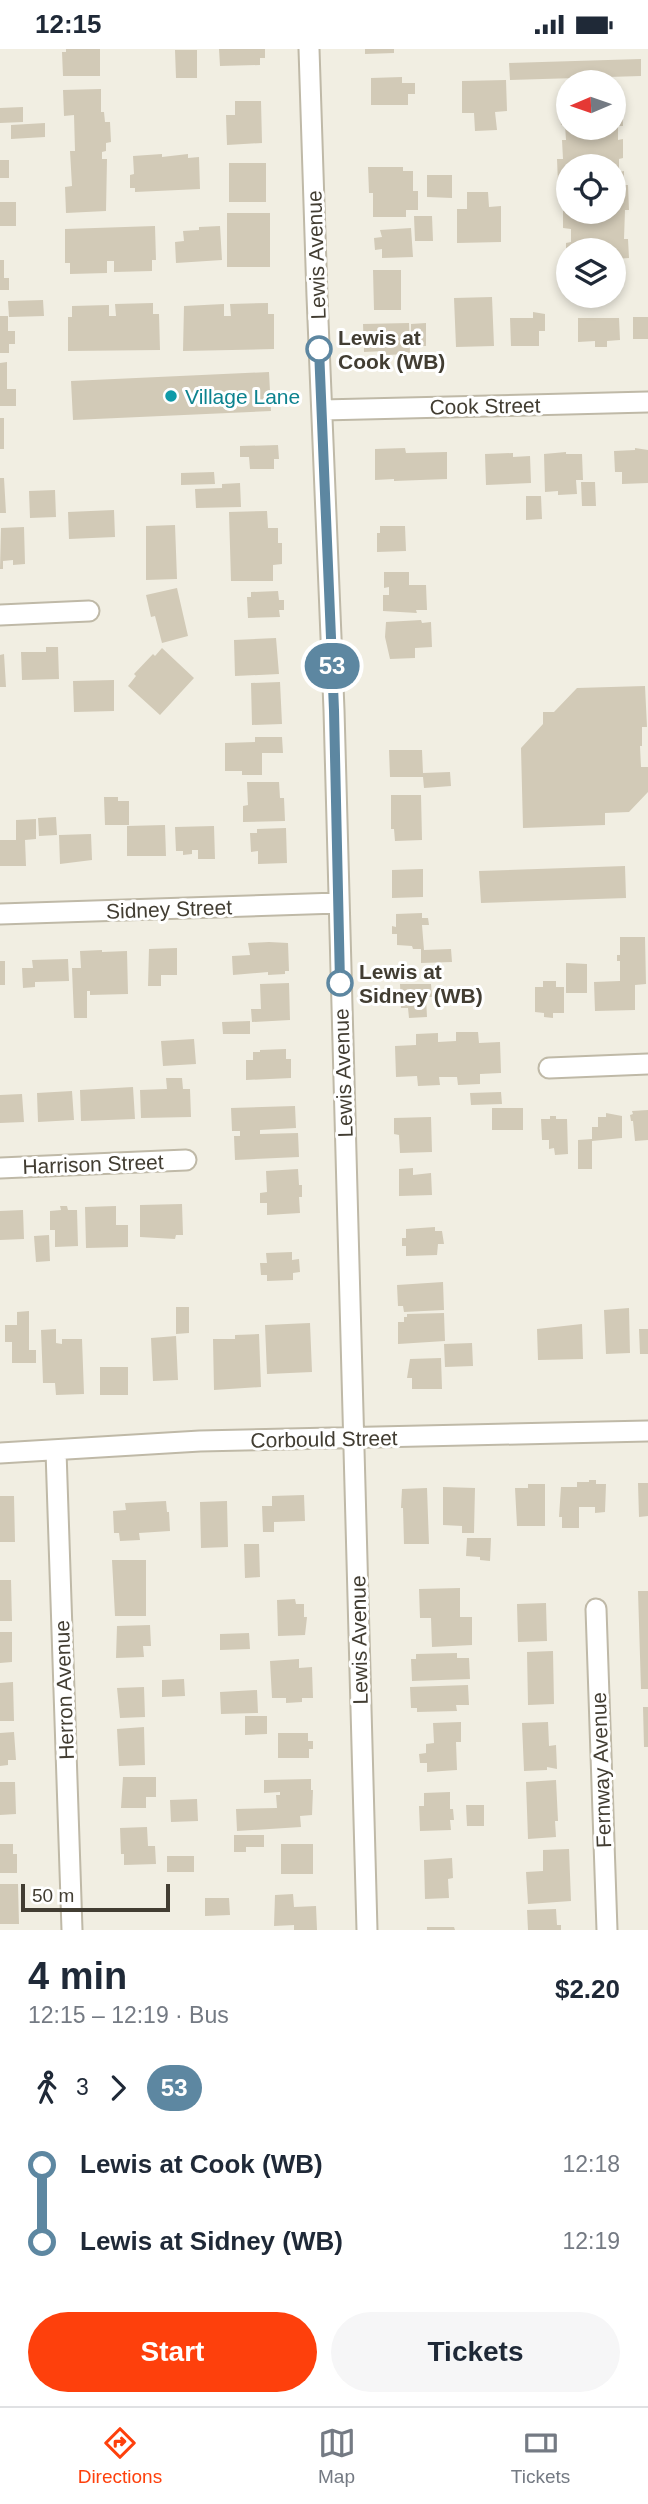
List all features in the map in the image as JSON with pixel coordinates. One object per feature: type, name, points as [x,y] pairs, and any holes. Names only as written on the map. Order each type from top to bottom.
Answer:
[{"type":"street","name":"Lewis Avenue","points":[[309,49],[334,710],[367,1930]]},
{"type":"street","name":"Cook Street","points":[[321,410],[648,403]]},
{"type":"street","points":[[0,615],[89,611]]},
{"type":"street","name":"Sidney Street","points":[[0,914],[338,903]]},
{"type":"street","points":[[549,1068],[648,1064]]},
{"type":"street","name":"Harrison Street","points":[[0,1168],[186,1160]]},
{"type":"street","name":"Corbould Street","points":[[0,1454],[200,1441],[648,1431]]},
{"type":"street","name":"Herron Avenue","points":[[56,1451],[72,1930]]},
{"type":"street","name":"Fernway Avenue","points":[[596,1609],[607,1930]]},
{"type":"building","points":[[66,49],[100,49],[100,76],[63,76],[62,52],[66,52]]},
{"type":"building","points":[[219,49],[265,49],[265,58],[260,58],[260,65],[220,66]]},
{"type":"building","points":[[365,49],[394,49],[394,53],[365,54]]},
{"type":"building","points":[[175,50],[197,50],[197,78],[176,78]]},
{"type":"building","points":[[641,59],[641,76],[626,76],[626,70],[556,70],[556,79],[510,80],[509,63]]},
{"type":"building","points":[[402,77],[402,83],[415,83],[415,94],[408,94],[408,105],[371,105],[371,78]]},
{"type":"building","points":[[506,80],[507,111],[495,112],[497,130],[475,131],[474,113],[462,113],[462,81]]},
{"type":"building","points":[[101,89],[101,112],[104,112],[105,122],[110,122],[111,142],[106,143],[106,151],[102,152],[102,159],[107,159],[106,211],[66,213],[65,187],[72,186],[70,151],[75,151],[74,115],[64,116],[63,90]]},
{"type":"building","points":[[235,101],[261,101],[262,143],[227,145],[226,115],[235,115]]},
{"type":"building","points":[[23,107],[23,122],[0,123],[0,108]]},
{"type":"building","points":[[45,123],[45,137],[11,139],[11,125]]},
{"type":"building","points":[[562,140],[623,140],[623,154],[563,154]]},
{"type":"building","points":[[162,154],[162,157],[188,154],[188,158],[199,157],[200,189],[135,192],[135,188],[130,188],[130,175],[134,174],[133,156]]},
{"type":"building","points":[[0,160],[9,160],[9,178],[0,178]]},
{"type":"building","points":[[229,163],[266,163],[266,202],[229,202]]},
{"type":"building","points":[[368,167],[403,167],[403,171],[413,171],[413,191],[418,191],[418,210],[406,210],[406,217],[373,217],[373,193],[369,193]]},
{"type":"building","points":[[427,175],[452,175],[452,198],[427,197]]},
{"type":"building","points":[[626,185],[628,185],[629,210],[626,210]]},
{"type":"building","points":[[467,192],[488,192],[489,207],[501,206],[501,242],[457,243],[457,209],[467,209]]},
{"type":"building","points":[[0,202],[16,202],[16,226],[0,226]]},
{"type":"building","points":[[227,213],[270,213],[270,267],[227,267]]},
{"type":"building","points":[[414,216],[432,216],[433,241],[415,241]]},
{"type":"building","points":[[563,224],[625,224],[624,238],[571,238],[571,229],[563,228]]},
{"type":"building","points":[[155,226],[156,260],[152,260],[152,271],[114,272],[114,261],[107,261],[107,273],[70,274],[70,263],[65,263],[65,229]]},
{"type":"building","points":[[220,226],[222,260],[176,263],[175,242],[184,241],[183,231]]},
{"type":"building","points":[[411,228],[413,257],[382,258],[382,249],[375,250],[374,238],[382,237],[380,230]]},
{"type":"building","points":[[626,239],[628,239],[629,258],[626,258]]},
{"type":"building","points":[[0,260],[4,260],[4,278],[9,278],[9,290],[0,290]]},
{"type":"building","points":[[373,270],[401,270],[401,310],[374,310]]},
{"type":"building","points":[[492,297],[494,346],[456,347],[454,298]]},
{"type":"building","points":[[43,300],[44,316],[9,317],[8,301]]},
{"type":"building","points":[[153,303],[153,314],[159,314],[160,350],[68,351],[68,317],[72,317],[72,306],[109,305],[109,316],[116,316],[115,304]]},
{"type":"building","points":[[268,303],[268,314],[274,314],[274,349],[183,351],[184,306],[224,304],[224,316],[231,316],[230,304]]},
{"type":"building","points":[[533,312],[545,314],[545,331],[539,331],[539,346],[511,346],[510,318],[533,318]]},
{"type":"building","points":[[0,316],[8,316],[8,331],[15,331],[15,344],[9,344],[9,353],[0,353]]},
{"type":"building","points":[[633,317],[648,317],[648,339],[633,339]]},
{"type":"building","points":[[578,318],[619,318],[620,340],[607,341],[607,347],[595,347],[595,341],[578,342]]},
{"type":"building","points":[[409,323],[410,354],[364,352],[363,324]]},
{"type":"building","points":[[426,323],[426,346],[411,346],[411,324]]},
{"type":"building","points":[[7,362],[7,389],[16,389],[16,406],[0,406],[0,363]]},
{"type":"building","name":"Village Lane","points":[[269,372],[271,411],[73,420],[71,381]]},
{"type":"building","points":[[0,418],[4,418],[4,449],[0,449]]},
{"type":"building","points":[[278,445],[279,459],[274,459],[274,469],[250,469],[249,457],[240,457],[240,446]]},
{"type":"building","points":[[405,448],[406,453],[447,452],[447,479],[375,480],[375,449]]},
{"type":"building","points":[[635,448],[648,450],[648,483],[622,484],[622,472],[615,472],[614,451]]},
{"type":"building","points":[[513,453],[513,457],[530,456],[531,483],[486,485],[485,454]]},
{"type":"building","points":[[544,454],[582,454],[583,480],[576,480],[577,494],[558,495],[558,491],[545,492]]},
{"type":"building","points":[[214,472],[215,484],[181,485],[181,473]]},
{"type":"building","points":[[0,478],[4,478],[6,513],[0,513]]},
{"type":"building","points":[[581,482],[595,482],[596,506],[582,506]]},
{"type":"building","points":[[240,483],[241,507],[196,508],[195,489],[222,488],[222,484]]},
{"type":"building","points":[[55,490],[56,517],[30,518],[29,491]]},
{"type":"building","points":[[526,496],[541,496],[542,519],[526,520]]},
{"type":"building","points":[[114,510],[115,537],[69,539],[68,512]]},
{"type":"building","points":[[267,511],[268,528],[278,528],[278,543],[282,543],[282,564],[273,565],[273,581],[231,581],[229,512]]},
{"type":"building","points":[[175,525],[177,579],[146,580],[146,526]]},
{"type":"building","points":[[380,526],[405,526],[406,551],[377,552],[377,533],[380,533]]},
{"type":"building","points":[[24,527],[25,564],[13,565],[13,560],[3,561],[3,569],[0,569],[1,528]]},
{"type":"building","points":[[384,572],[409,572],[409,585],[426,585],[427,610],[416,610],[417,613],[383,611],[383,595],[389,595],[389,587],[384,588]]},
{"type":"building","points":[[177,588],[188,636],[162,643],[155,616],[151,617],[146,595]]},
{"type":"building","points":[[278,591],[279,600],[284,600],[284,610],[279,610],[280,617],[248,618],[247,597],[251,597],[251,592]]},
{"type":"building","points":[[421,620],[422,623],[431,622],[432,647],[415,648],[415,658],[390,659],[385,637],[386,622]]},
{"type":"building","points":[[276,638],[279,674],[235,676],[234,640]]},
{"type":"building","points":[[46,647],[58,647],[59,679],[22,680],[21,652],[46,652]]},
{"type":"building","points":[[162,648],[194,678],[160,715],[128,686],[136,676],[134,674]]},
{"type":"building","points":[[4,654],[6,687],[0,687],[0,655]]},
{"type":"building","points":[[114,680],[114,711],[74,712],[73,681]]},
{"type":"building","points":[[280,682],[282,724],[252,725],[251,683]]},
{"type":"building","points":[[645,686],[647,727],[642,727],[640,746],[641,767],[648,767],[648,792],[629,812],[605,813],[605,825],[523,828],[521,748],[543,724],[543,712],[554,712],[577,688]]},
{"type":"building","points":[[255,737],[282,737],[283,753],[262,753],[262,775],[242,775],[242,771],[225,771],[225,743],[255,742]]},
{"type":"building","points":[[389,750],[422,750],[423,773],[450,772],[451,786],[424,788],[423,777],[390,777]]},
{"type":"building","points":[[247,782],[279,782],[280,798],[284,798],[285,821],[243,822],[243,806],[248,805]]},
{"type":"building","points":[[391,795],[421,795],[422,840],[395,841],[394,829],[391,829]]},
{"type":"building","points":[[104,797],[118,797],[118,801],[129,801],[129,825],[105,825]]},
{"type":"building","points":[[56,817],[57,835],[39,836],[38,818]]},
{"type":"building","points":[[36,819],[36,839],[25,840],[26,866],[0,866],[0,840],[16,840],[16,820]]},
{"type":"building","points":[[165,825],[166,856],[127,856],[127,826]]},
{"type":"building","points":[[214,826],[215,859],[198,859],[198,850],[183,855],[183,851],[176,851],[175,827]]},
{"type":"building","points":[[286,828],[287,863],[258,864],[258,851],[251,852],[250,833],[257,833],[257,829]]},
{"type":"building","points":[[91,834],[92,860],[60,864],[59,835]]},
{"type":"building","points":[[625,866],[626,898],[481,903],[479,871]]},
{"type":"building","points":[[423,869],[423,897],[392,898],[392,870]]},
{"type":"building","points":[[422,913],[422,918],[428,918],[429,925],[422,925],[424,950],[451,949],[452,962],[421,963],[421,949],[397,945],[397,934],[392,934],[392,926],[396,927],[396,914]]},
{"type":"building","points":[[620,937],[645,937],[646,984],[635,985],[635,1010],[595,1011],[594,982],[620,981],[620,961],[617,961],[617,955],[620,955]]},
{"type":"building","points":[[248,943],[288,943],[289,971],[285,971],[285,974],[268,975],[268,972],[233,975],[232,956],[250,955]]},
{"type":"building","points":[[177,948],[177,975],[161,975],[161,986],[148,986],[149,949]]},
{"type":"building","points":[[80,951],[127,951],[128,994],[90,995],[90,991],[87,991],[87,1018],[74,1018],[72,968],[81,968]]},
{"type":"building","points":[[68,959],[69,981],[35,982],[35,987],[23,988],[22,968],[33,968],[32,960]]},
{"type":"building","points":[[0,961],[5,961],[5,985],[0,985]]},
{"type":"building","points":[[566,963],[587,964],[587,993],[566,993]]},
{"type":"building","points":[[543,981],[556,981],[556,987],[564,987],[564,1013],[553,1013],[553,1018],[535,1012],[535,987],[543,987]]},
{"type":"building","points":[[289,983],[290,1020],[252,1022],[251,1009],[261,1009],[260,984]]},
{"type":"building","points":[[400,984],[431,984],[432,997],[426,997],[427,1017],[409,1018],[408,1008],[401,1008]]},
{"type":"building","points":[[250,1021],[250,1034],[223,1034],[222,1022]]},
{"type":"building","points":[[456,1032],[478,1032],[479,1043],[500,1042],[501,1073],[480,1074],[480,1084],[458,1085],[457,1077],[439,1077],[440,1085],[418,1086],[417,1076],[396,1077],[395,1046],[416,1045],[416,1034],[438,1033],[438,1042],[456,1041]]},
{"type":"building","points":[[194,1039],[196,1064],[163,1066],[161,1041]]},
{"type":"building","points":[[286,1049],[286,1059],[291,1059],[291,1078],[246,1080],[246,1060],[253,1060],[253,1052]]},
{"type":"building","points":[[166,1078],[182,1078],[183,1089],[190,1089],[191,1117],[141,1118],[140,1090],[167,1089]]},
{"type":"building","points":[[133,1087],[135,1119],[81,1121],[80,1090]]},
{"type":"building","points":[[72,1091],[74,1120],[38,1122],[37,1093]]},
{"type":"building","points":[[501,1092],[502,1104],[471,1105],[470,1093]]},
{"type":"building","points":[[22,1094],[24,1122],[0,1123],[0,1095]]},
{"type":"building","points":[[295,1106],[296,1128],[260,1130],[260,1134],[298,1133],[299,1157],[235,1160],[234,1136],[240,1136],[240,1131],[232,1131],[231,1108]]},
{"type":"building","points":[[492,1108],[523,1108],[523,1130],[492,1130]]},
{"type":"building","points":[[648,1110],[648,1140],[635,1141],[630,1115],[633,1114],[632,1111]]},
{"type":"building","points":[[606,1113],[622,1116],[622,1138],[592,1141],[592,1169],[578,1169],[578,1140],[592,1139],[592,1127],[598,1127],[598,1117],[606,1117]]},
{"type":"building","points":[[550,1116],[567,1119],[568,1154],[555,1155],[554,1148],[549,1149],[549,1140],[542,1140],[541,1119],[550,1119]]},
{"type":"building","points":[[431,1117],[432,1152],[400,1153],[399,1135],[394,1134],[394,1118]]},
{"type":"building","points":[[413,1168],[413,1175],[431,1173],[432,1195],[399,1196],[399,1169]]},
{"type":"building","points":[[298,1169],[299,1185],[302,1185],[302,1197],[299,1197],[300,1213],[267,1215],[267,1203],[260,1203],[260,1193],[267,1192],[266,1171]]},
{"type":"building","points":[[182,1204],[183,1235],[176,1235],[175,1239],[140,1237],[140,1205]]},
{"type":"building","points":[[60,1206],[77,1210],[78,1246],[55,1247],[55,1230],[50,1230],[50,1211],[61,1210]]},
{"type":"building","points":[[116,1206],[116,1225],[128,1225],[128,1247],[86,1248],[85,1207]]},
{"type":"building","points":[[23,1210],[24,1239],[0,1240],[0,1211]]},
{"type":"building","points":[[435,1227],[435,1231],[442,1231],[444,1244],[438,1244],[437,1255],[406,1256],[406,1246],[402,1246],[402,1238],[406,1238],[406,1229]]},
{"type":"building","points":[[49,1235],[50,1261],[36,1262],[34,1236]]},
{"type":"building","points":[[292,1252],[292,1260],[299,1259],[300,1272],[293,1273],[293,1280],[267,1281],[267,1275],[261,1275],[260,1263],[267,1263],[266,1253]]},
{"type":"building","points":[[443,1282],[444,1310],[404,1312],[403,1306],[398,1306],[397,1285]]},
{"type":"building","points":[[176,1307],[189,1307],[189,1333],[176,1334]]},
{"type":"building","points":[[629,1308],[630,1353],[606,1354],[604,1310]]},
{"type":"building","points":[[29,1311],[29,1350],[36,1350],[36,1363],[12,1363],[12,1342],[5,1342],[5,1325],[17,1325],[17,1312]]},
{"type":"building","points":[[444,1313],[445,1341],[398,1344],[398,1322],[404,1322],[407,1314]]},
{"type":"building","points":[[310,1323],[312,1372],[267,1374],[265,1325]]},
{"type":"building","points":[[582,1324],[583,1359],[538,1360],[537,1329]]},
{"type":"building","points":[[56,1329],[56,1343],[62,1344],[62,1339],[82,1339],[84,1394],[56,1395],[55,1383],[43,1383],[41,1330]]},
{"type":"building","points":[[639,1329],[648,1329],[648,1354],[640,1354]]},
{"type":"building","points":[[259,1334],[261,1387],[214,1390],[213,1339],[235,1339],[235,1335]]},
{"type":"building","points":[[176,1336],[178,1380],[153,1381],[151,1338]]},
{"type":"building","points":[[472,1343],[473,1366],[445,1367],[444,1344]]},
{"type":"building","points":[[441,1358],[442,1389],[412,1389],[412,1378],[407,1378],[410,1359]]},
{"type":"building","points":[[100,1367],[128,1367],[128,1395],[100,1395]]},
{"type":"building","points":[[596,1480],[596,1484],[606,1484],[605,1512],[595,1513],[595,1507],[579,1507],[579,1528],[562,1528],[562,1517],[559,1517],[561,1487],[577,1487],[577,1482]]},
{"type":"building","points":[[638,1483],[648,1483],[648,1516],[639,1517]]},
{"type":"building","points":[[528,1484],[545,1484],[545,1526],[517,1526],[515,1488],[528,1488]]},
{"type":"building","points":[[443,1487],[475,1488],[474,1533],[462,1533],[462,1526],[443,1525]]},
{"type":"building","points":[[427,1488],[429,1544],[404,1544],[402,1489]]},
{"type":"building","points":[[304,1495],[305,1521],[274,1522],[274,1532],[263,1532],[262,1506],[272,1506],[272,1496]]},
{"type":"building","points":[[0,1496],[14,1496],[15,1542],[0,1542]]},
{"type":"building","points":[[166,1501],[170,1531],[139,1533],[140,1540],[120,1541],[119,1533],[114,1533],[113,1511],[126,1510],[125,1503]]},
{"type":"building","points":[[227,1501],[228,1547],[201,1548],[200,1502]]},
{"type":"building","points":[[467,1538],[491,1538],[490,1561],[466,1556]]},
{"type":"building","points":[[244,1544],[259,1544],[260,1577],[245,1578]]},
{"type":"building","points":[[112,1560],[146,1560],[146,1616],[115,1616]]},
{"type":"building","points":[[0,1580],[11,1580],[12,1621],[0,1621]]},
{"type":"building","points":[[460,1588],[460,1617],[472,1617],[472,1645],[432,1647],[431,1618],[420,1618],[419,1589]]},
{"type":"building","points":[[638,1591],[648,1591],[648,1689],[641,1689]]},
{"type":"building","points":[[295,1599],[296,1604],[304,1604],[304,1617],[307,1617],[305,1635],[278,1636],[277,1600]]},
{"type":"building","points":[[546,1603],[547,1641],[518,1642],[517,1604]]},
{"type":"building","points":[[150,1625],[151,1646],[143,1646],[144,1657],[116,1658],[117,1626]]},
{"type":"building","points":[[0,1632],[12,1632],[12,1662],[0,1663]]},
{"type":"building","points":[[249,1633],[250,1649],[220,1650],[220,1634]]},
{"type":"building","points":[[553,1651],[554,1704],[528,1705],[527,1652]]},
{"type":"building","points":[[457,1653],[457,1658],[469,1658],[470,1679],[412,1681],[411,1659],[416,1659],[416,1654]]},
{"type":"building","points":[[299,1659],[299,1668],[312,1667],[313,1698],[286,1703],[286,1698],[272,1698],[270,1661]]},
{"type":"building","points":[[184,1679],[185,1696],[162,1697],[162,1680]]},
{"type":"building","points":[[13,1682],[14,1721],[0,1721],[0,1683]]},
{"type":"building","points":[[468,1685],[469,1705],[456,1705],[457,1711],[417,1712],[417,1708],[411,1708],[410,1687]]},
{"type":"building","points":[[144,1687],[145,1717],[120,1718],[117,1688]]},
{"type":"building","points":[[257,1690],[258,1713],[221,1714],[220,1692]]},
{"type":"building","points":[[643,1707],[648,1707],[648,1747],[644,1747]]},
{"type":"building","points":[[245,1716],[267,1716],[267,1734],[245,1735]]},
{"type":"building","points":[[461,1722],[461,1742],[456,1742],[457,1770],[427,1772],[427,1763],[420,1763],[419,1754],[426,1753],[426,1744],[434,1743],[433,1723]]},
{"type":"building","points":[[548,1722],[549,1746],[556,1745],[557,1769],[547,1767],[547,1770],[524,1771],[522,1723]]},
{"type":"building","points":[[144,1727],[145,1765],[119,1766],[117,1729]]},
{"type":"building","points":[[14,1732],[16,1760],[8,1760],[8,1765],[0,1766],[0,1733]]},
{"type":"building","points":[[278,1733],[308,1733],[308,1741],[313,1741],[309,1758],[278,1758]]},
{"type":"building","points":[[123,1777],[156,1777],[156,1797],[146,1797],[146,1808],[121,1808]]},
{"type":"building","points":[[311,1779],[312,1815],[300,1816],[301,1827],[237,1831],[236,1809],[277,1808],[276,1795],[280,1795],[280,1792],[264,1793],[264,1780]]},
{"type":"building","points":[[556,1780],[556,1837],[528,1839],[526,1782]]},
{"type":"building","points":[[0,1782],[15,1782],[16,1814],[0,1815]]},
{"type":"building","points":[[450,1792],[450,1809],[453,1809],[454,1820],[450,1820],[451,1830],[420,1831],[419,1806],[424,1806],[424,1793]]},
{"type":"building","points":[[197,1799],[198,1821],[171,1822],[170,1800]]},
{"type":"building","points":[[466,1805],[484,1805],[484,1826],[467,1826]]},
{"type":"building","points":[[147,1827],[148,1846],[155,1846],[156,1864],[124,1865],[120,1828]]},
{"type":"building","points":[[234,1835],[264,1835],[264,1847],[246,1847],[246,1852],[234,1852]]},
{"type":"building","points":[[0,1844],[13,1844],[13,1854],[17,1854],[17,1873],[0,1873]]},
{"type":"building","points":[[281,1844],[313,1844],[313,1874],[281,1874]]},
{"type":"building","points":[[569,1849],[571,1901],[528,1904],[526,1872],[543,1871],[543,1850]]},
{"type":"building","points":[[167,1856],[194,1856],[194,1872],[167,1872]]},
{"type":"building","points":[[452,1858],[453,1878],[448,1879],[449,1898],[425,1899],[424,1860]]},
{"type":"building","points":[[0,1884],[18,1884],[19,1924],[0,1924]]},
{"type":"building","points":[[293,1894],[294,1907],[316,1906],[317,1930],[294,1930],[294,1925],[274,1926],[275,1895]]},
{"type":"building","points":[[205,1898],[229,1898],[230,1915],[205,1916]]},
{"type":"building","points":[[556,1909],[557,1925],[561,1925],[561,1930],[528,1930],[527,1910]]},
{"type":"building","points":[[427,1927],[454,1927],[455,1930],[427,1930]]},
{"type":"bus line","name":"53","points":[[319,349],[334,710],[340,983]]},
{"type":"place","name":"Lewis at Cook (WB)","points":[[319,349]]},
{"type":"place","name":"Village Lane","points":[[171,396]]},
{"type":"place","name":"Lewis at Sidney (WB)","points":[[340,983]]}]
